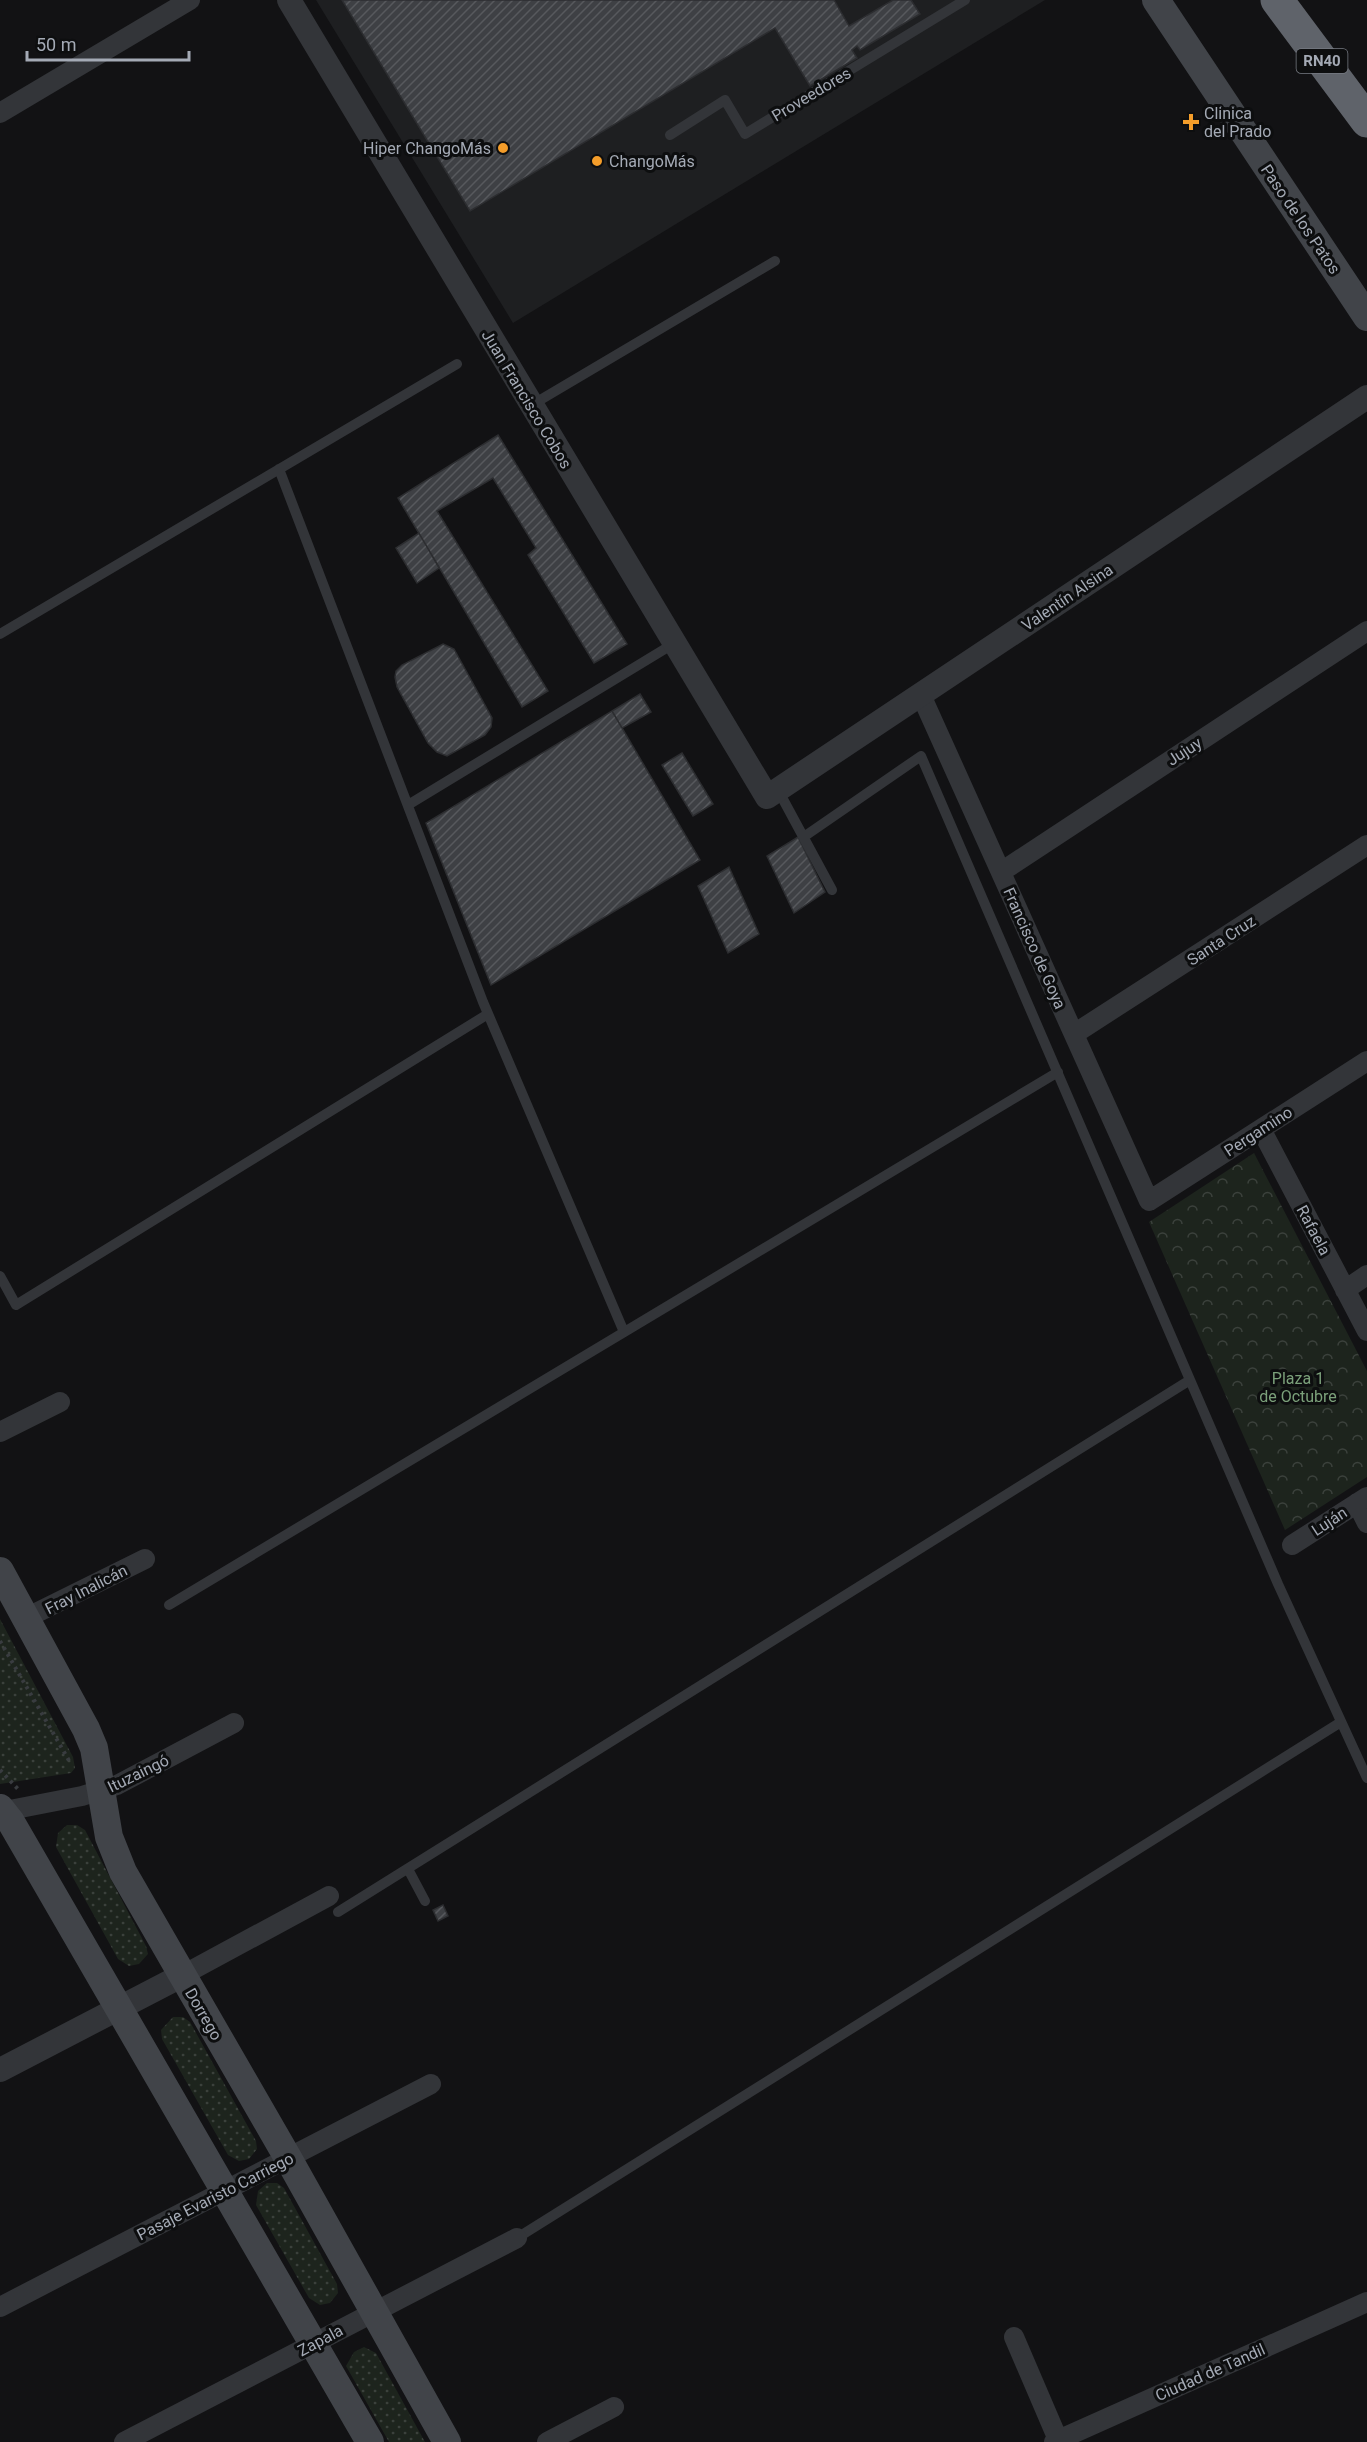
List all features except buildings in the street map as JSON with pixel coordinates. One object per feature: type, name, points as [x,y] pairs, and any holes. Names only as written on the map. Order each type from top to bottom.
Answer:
[{"type":"highway","name":"RN40","points":[[1277,0],[1367,121]]},
{"type":"main road","name":"Paso de los Patos","points":[[1156,0],[1367,317]]},
{"type":"main road","name":"Dorrego","points":[[0,1571],[86,1729],[93,1748],[109,1837],[123,1872],[288,2158],[447,2442]]},
{"type":"main road","points":[[1,1810],[121,2007],[369,2442]]},
{"type":"street","points":[[0,113],[190,0]]},
{"type":"street","name":"Juan Francisco Cobos","points":[[289,0],[674,644],[772,794]]},
{"type":"street","name":"Valentín Alsina","points":[[772,794],[1367,397]]},
{"type":"street","name":"Jujuy","points":[[1001,872],[1367,630]]},
{"type":"street","name":"Francisco de Goya","points":[[921,695],[1149,1201]]},
{"type":"street","name":"Santa Cruz","points":[[1074,1034],[1367,845]]},
{"type":"street","name":"Pergamino","points":[[1149,1201],[1367,1061]]},
{"type":"street","name":"Rafaela","points":[[1262,1129],[1367,1331]]},
{"type":"street","points":[[1345,1290],[1367,1275]]},
{"type":"street","points":[[0,1432],[60,1402]]},
{"type":"street","points":[[1362,1500],[1367,1523]]},
{"type":"street","name":"Luján","points":[[1292,1545],[1362,1500]]},
{"type":"street","name":"Fray Inalicán","points":[[26,1618],[145,1559]]},
{"type":"street","name":"Ituzaingó","points":[[1,1810],[100,1791],[127,1781],[234,1723]]},
{"type":"street","points":[[0,2070],[181,1976],[334,1904]]},
{"type":"street","name":"Pasaje Evaristo Carriego","points":[[0,2307],[430,2084]]},
{"type":"street","name":"Zapala","points":[[124,2442],[517,2238]]},
{"type":"street","name":"Ciudad de Tandil","points":[[1057,2441],[1367,2301]]},
{"type":"street","points":[[1014,2337],[1057,2441]]},
{"type":"street","points":[[547,2442],[614,2407]]},
{"type":"lane","name":"Proveedores","points":[[670,135],[725,100],[745,134],[965,0]]},
{"type":"lane","points":[[530,406],[775,261]]},
{"type":"lane","points":[[0,634],[457,364]]},
{"type":"lane","points":[[279,470],[488,1014],[624,1332]]},
{"type":"lane","points":[[408,805],[674,644]]},
{"type":"lane","points":[[805,836],[921,756],[1190,1380],[1367,1778]]},
{"type":"lane","points":[[772,794],[805,836],[832,890]]},
{"type":"lane","points":[[0,1276],[16,1305],[488,1014]]},
{"type":"lane","points":[[169,1605],[1058,1072]]},
{"type":"lane","points":[[334,1904],[408,1869],[1190,1380]]},
{"type":"lane","points":[[517,2238],[1341,1722]]},
{"type":"lane","points":[[408,1869],[425,1901]]},
{"type":"shaded area","name":"ChangoMás","points":[[316,0],[1045,0],[513,323]]},
{"type":"green space","name":"Plaza 1 de Octubre","points":[[1254,1153],[1367,1371],[1367,1477],[1285,1530],[1149,1222]]},
{"type":"green space","points":[[0,1619],[73,1757],[75,1768],[71,1773],[0,1784]]},
{"type":"green space","points":[[67,1825],[77,1825],[85,1830],[146,1946],[148,1954],[139,1964],[129,1966],[118,1959],[56,1847],[58,1833]]},
{"type":"green space","points":[[173,2017],[183,2017],[190,2022],[256,2141],[257,2149],[249,2159],[239,2161],[228,2155],[162,2039],[161,2030]]},
{"type":"green space","points":[[267,2183],[277,2183],[284,2188],[337,2284],[338,2293],[330,2303],[320,2305],[309,2298],[256,2205],[258,2191]]},
{"type":"green space","points":[[364,2347],[376,2353],[425,2442],[389,2442],[346,2366],[354,2352]]},
{"type":"place","name":"Clinica del Prado","points":[[1191,122]]},
{"type":"place","name":"Hiper ChangoMás","points":[[503,148]]},
{"type":"place","name":"ChangoMás","points":[[597,161]]}]
